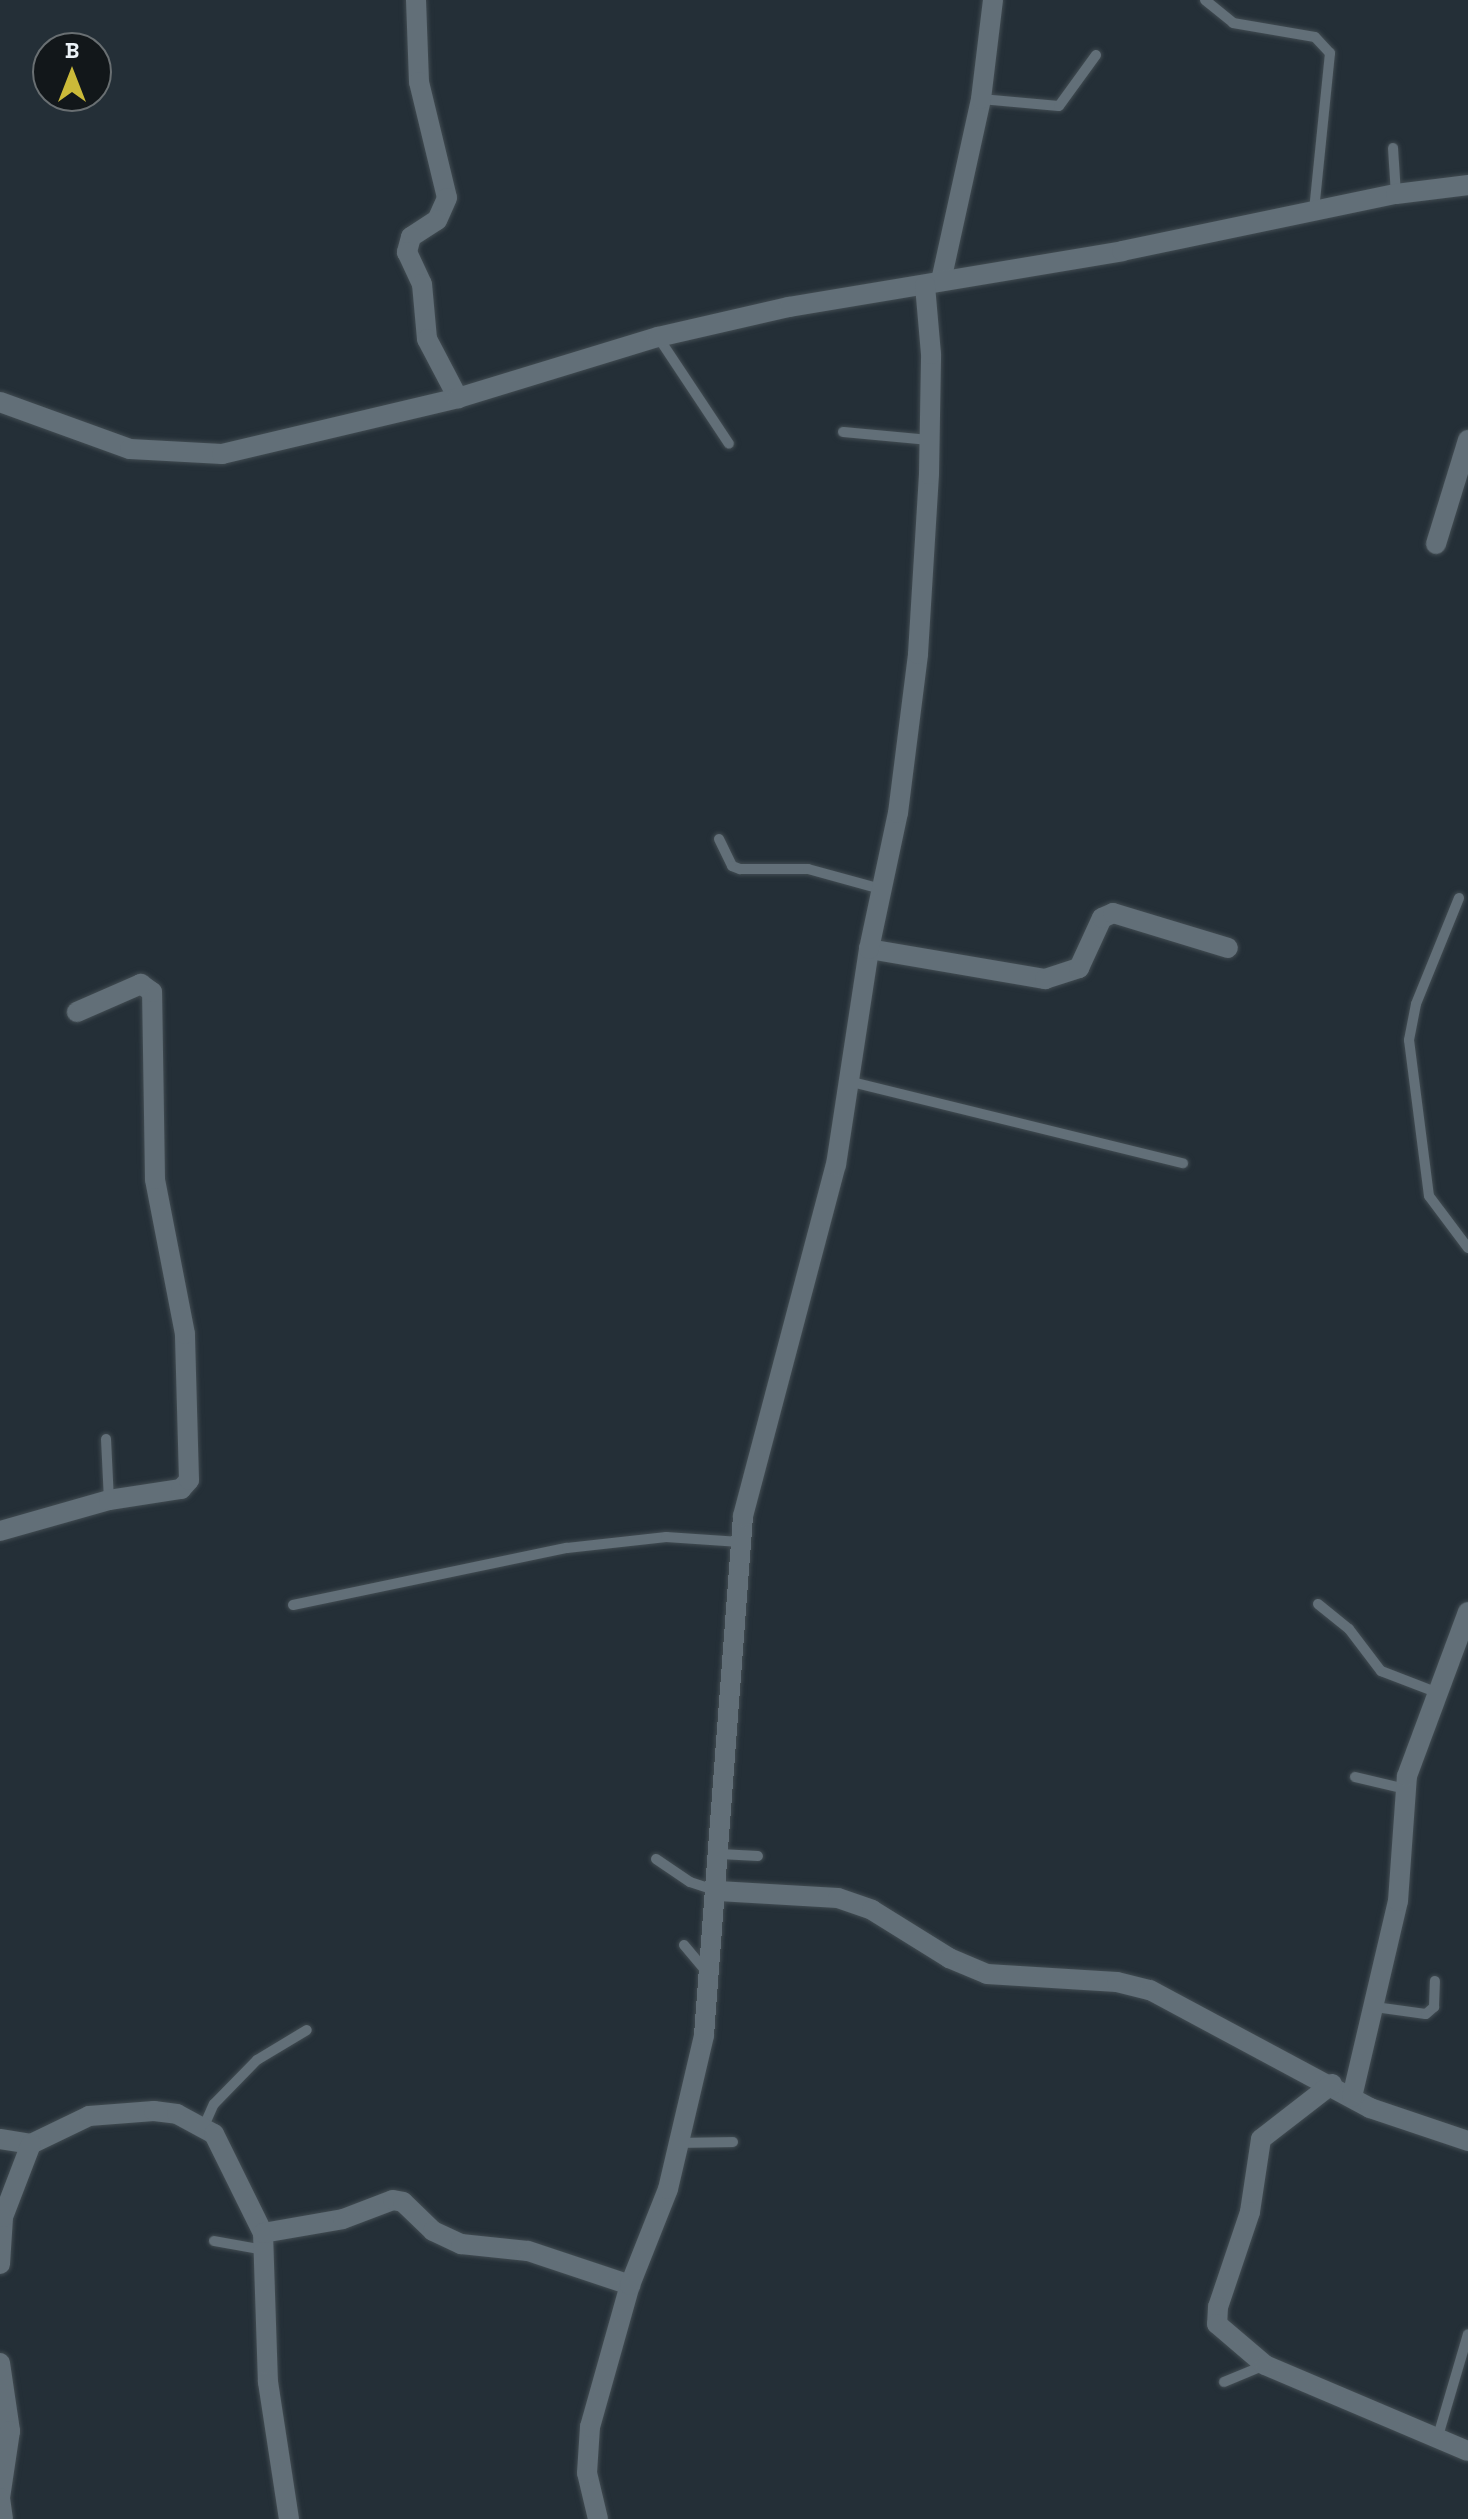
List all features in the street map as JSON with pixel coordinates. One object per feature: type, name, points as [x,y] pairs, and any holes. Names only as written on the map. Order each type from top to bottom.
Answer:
[{"type":"street","points":[[416,0],[419,82],[447,198],[441,216],[411,237],[407,252],[422,284],[427,339],[458,398]]},
{"type":"street","points":[[598,2519],[587,2451],[630,2285],[668,2189],[704,2035],[718,1891],[740,1542],[836,1165],[869,949],[898,813],[918,654],[930,440],[933,283],[981,99],[993,0]]},
{"type":"street","points":[[0,402],[115,445],[189,456],[222,454],[458,398],[658,337],[789,307],[1122,251],[1396,194],[1468,185]]},
{"type":"street","points":[[1436,544],[1468,440]]},
{"type":"street","points":[[869,949],[1045,979],[1079,968],[1102,918],[1113,913],[1228,948]]},
{"type":"street","points":[[0,1531],[109,1500],[181,1489],[189,1480],[185,1334],[157,1194],[152,992],[141,984],[77,1012]]},
{"type":"street","points":[[1352,2097],[1398,1901],[1406,1789],[1468,1612]]},
{"type":"street","points":[[718,1891],[854,1902],[949,1958],[987,1974],[1142,1988],[1407,2124],[1468,2141]]},
{"type":"street","points":[[1332,2084],[1261,2139],[1250,2212],[1218,2307],[1217,2324],[1224,2334],[1265,2365],[1468,2451]]},
{"type":"street","points":[[0,2139],[31,2144],[89,2116],[116,2112],[177,2114],[204,2126],[231,2162],[264,2242],[268,2382],[289,2519]]},
{"type":"street","points":[[0,2264],[3,2217],[31,2144]]},
{"type":"street","points":[[264,2242],[343,2219],[393,2200],[403,2202],[433,2231],[461,2244],[528,2251],[630,2285]]},
{"type":"street","points":[[0,2363],[10,2431],[0,2498],[3,2519]]},
{"type":"lane","points":[[1205,0],[1233,23],[1315,37],[1330,53],[1314,211]]},
{"type":"lane","points":[[981,99],[1059,106],[1096,55]]},
{"type":"lane","points":[[1393,148],[1396,194]]},
{"type":"lane","points":[[658,337],[729,444]]},
{"type":"lane","points":[[843,432],[930,440]]},
{"type":"lane","points":[[719,839],[725,857],[740,869],[808,869],[881,889]]},
{"type":"lane","points":[[1459,898],[1416,1004],[1409,1040],[1429,1196],[1468,1248]]},
{"type":"lane","points":[[848,1081],[1183,1163]]},
{"type":"lane","points":[[106,1439],[109,1500]]},
{"type":"lane","points":[[293,1605],[567,1548],[666,1537],[740,1542]]},
{"type":"lane","points":[[1318,1604],[1349,1629],[1381,1671],[1438,1693]]},
{"type":"lane","points":[[1355,1777],[1406,1789]]},
{"type":"lane","points":[[720,1854],[758,1856]]},
{"type":"lane","points":[[656,1859],[690,1882],[718,1891]]},
{"type":"lane","points":[[684,1945],[710,1976]]},
{"type":"lane","points":[[1375,2007],[1426,2014],[1434,2007],[1435,1981]]},
{"type":"lane","points":[[204,2126],[214,2104],[257,2060],[307,2030]]},
{"type":"lane","points":[[680,2143],[733,2142]]},
{"type":"lane","points":[[214,2241],[264,2242]]},
{"type":"lane","points":[[1438,2436],[1468,2334]]},
{"type":"lane","points":[[1224,2382],[1265,2365]]}]
